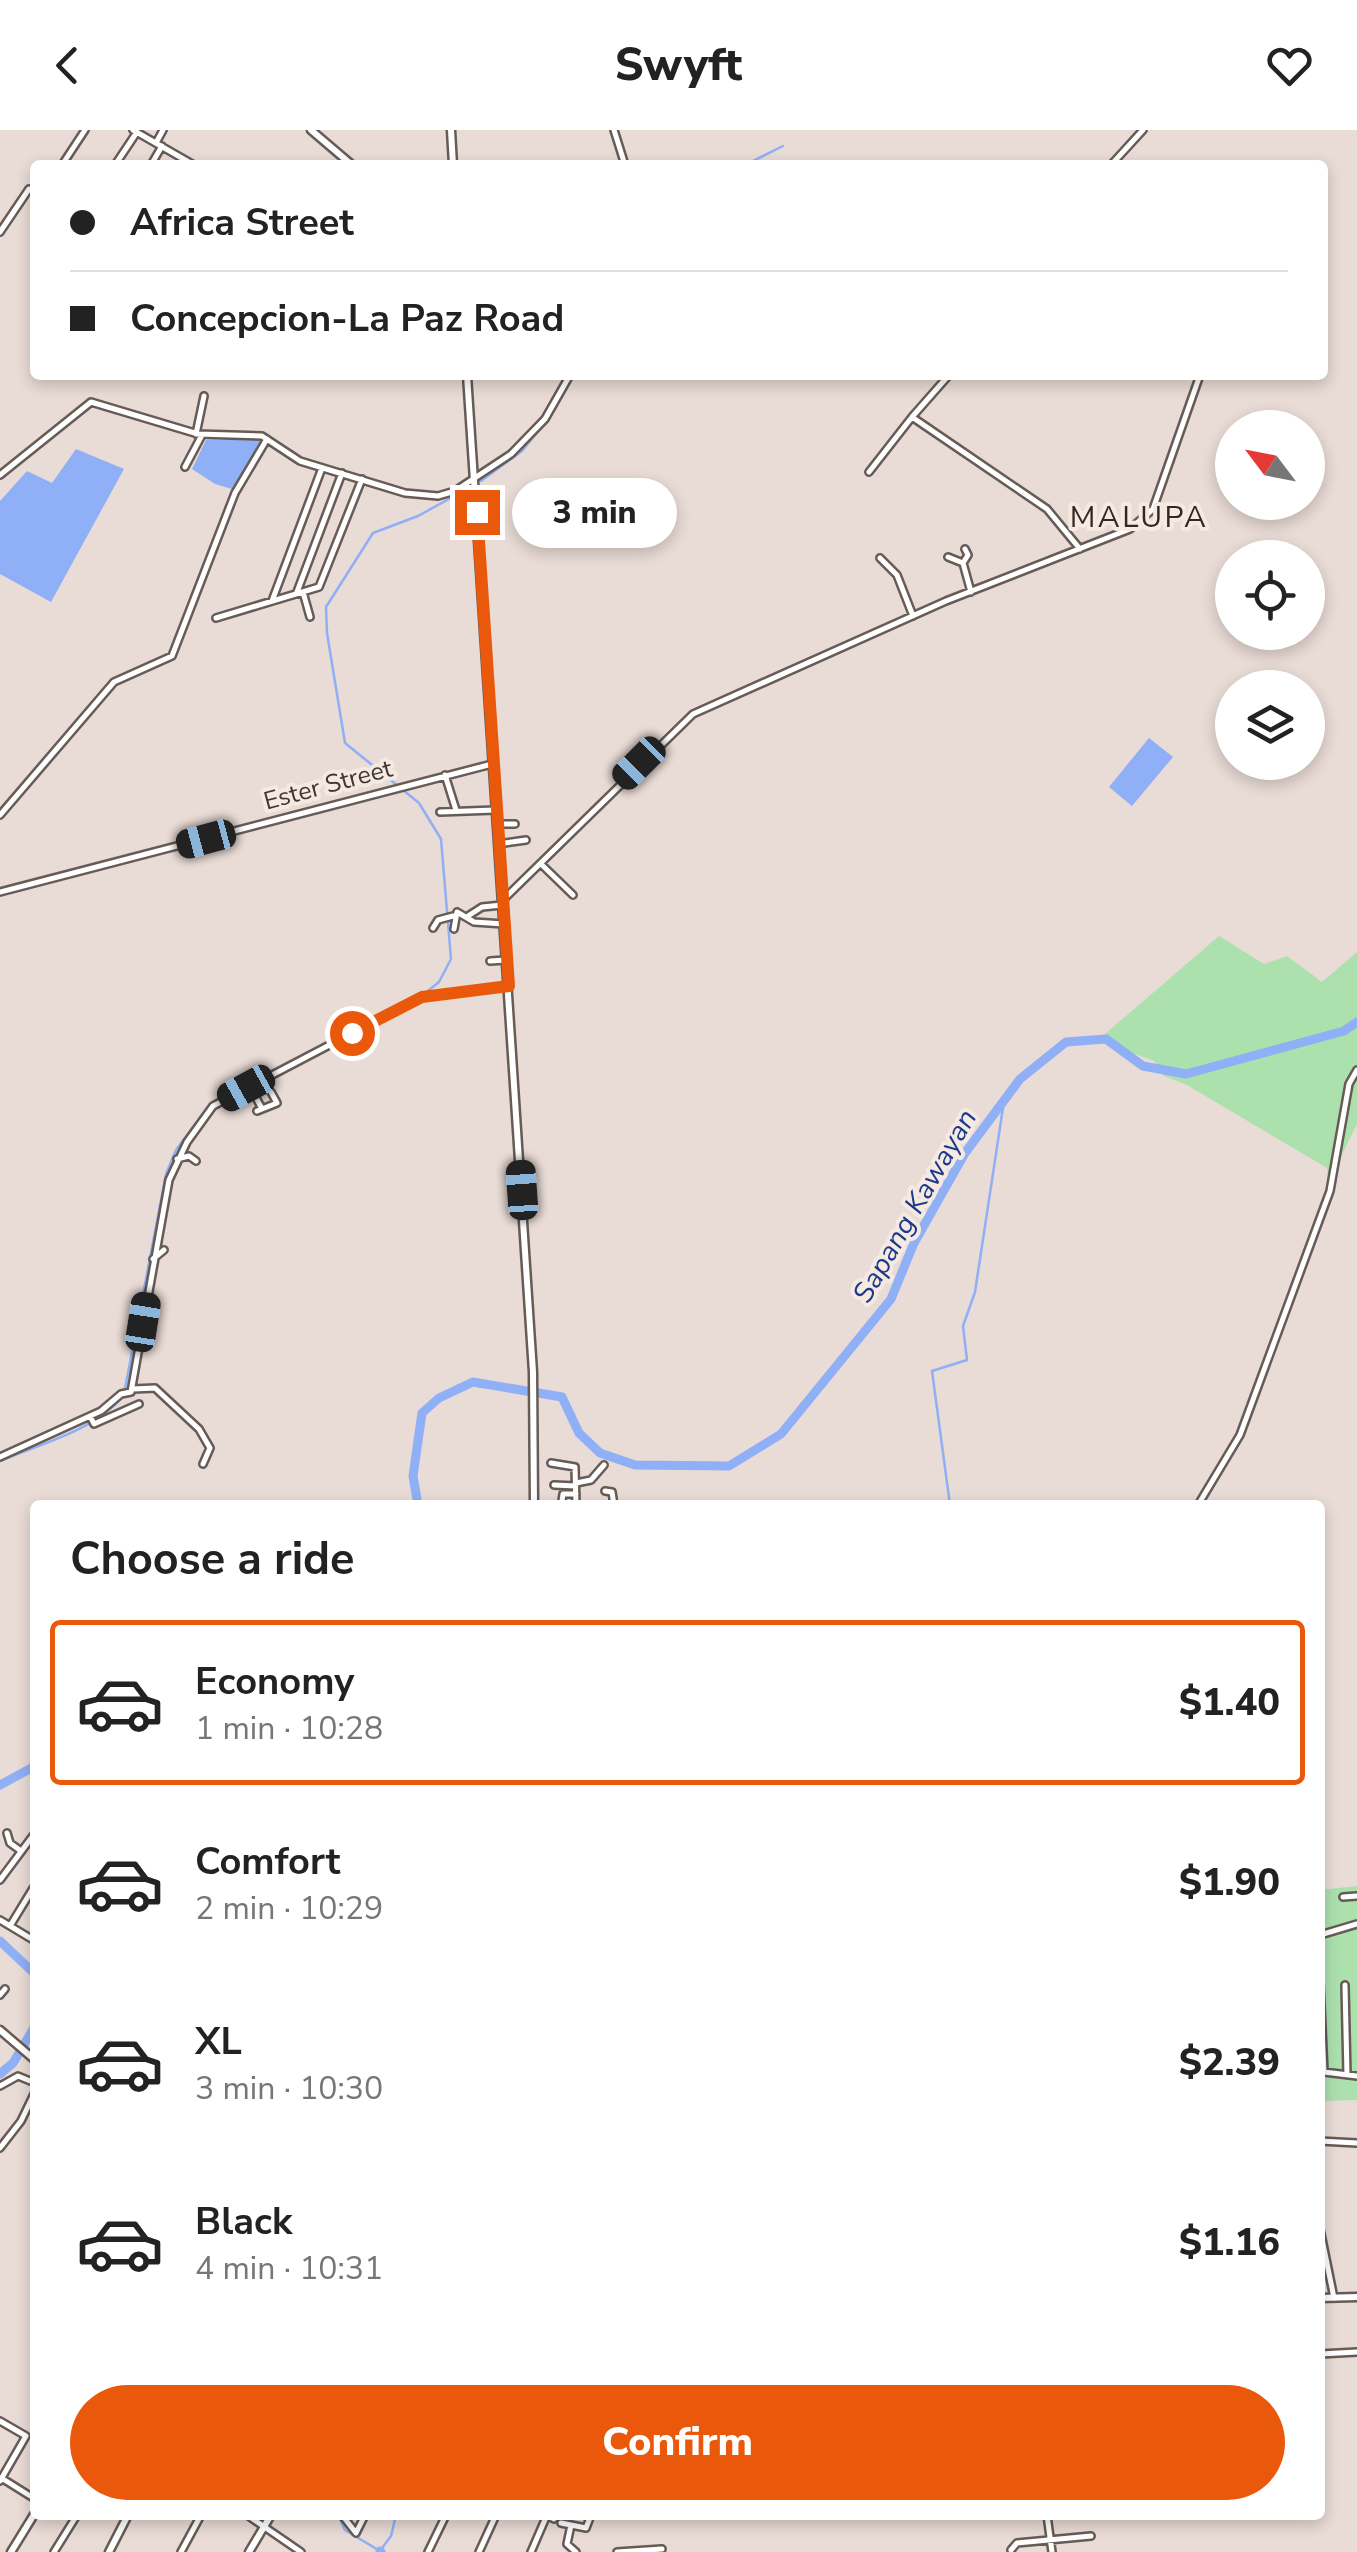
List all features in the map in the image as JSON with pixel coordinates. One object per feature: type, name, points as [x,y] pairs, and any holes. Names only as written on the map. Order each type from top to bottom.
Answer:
[{"type":"main road","points":[[311,130],[346,160]]},
{"type":"main road","points":[[451,130],[453,160]]},
{"type":"main road","points":[[467,380],[533,1382],[534,1500]]},
{"type":"main road","points":[[1,2030],[30,2056]]},
{"type":"main road","points":[[1325,2298],[1357,2297]]},
{"type":"main road","points":[[11,2552],[30,2520]]},
{"type":"main road","points":[[110,2552],[126,2520]]},
{"type":"main road","points":[[249,2552],[268,2520]]},
{"type":"street","points":[[65,160],[85,130]]},
{"type":"street","points":[[153,160],[163,130]]},
{"type":"street","points":[[614,130],[623,160]]},
{"type":"street","points":[[1116,160],[1143,130]]},
{"type":"street","points":[[118,160],[135,131],[182,160]]},
{"type":"street","points":[[0,232],[30,188]]},
{"type":"street","points":[[0,475],[88,402],[199,434],[258,435],[296,460],[405,492],[438,496],[455,491],[474,475],[499,464],[523,443],[545,419],[567,380]]},
{"type":"street","points":[[868,472],[945,380]]},
{"type":"street","points":[[468,916],[482,907],[503,902],[693,714],[913,616],[1130,529],[1149,514],[1198,380]]},
{"type":"street","points":[[185,467],[199,434],[204,396]]},
{"type":"street","points":[[912,418],[1047,509],[1080,550]]},
{"type":"street","points":[[0,815],[114,682],[172,656],[234,493],[267,440]]},
{"type":"street","points":[[272,601],[322,468]]},
{"type":"street","points":[[310,617],[300,593],[342,473]]},
{"type":"street","points":[[216,618],[318,587],[362,480]]},
{"type":"street","points":[[965,549],[968,555],[963,563],[971,592]]},
{"type":"street","points":[[948,557],[963,563]]},
{"type":"street","points":[[880,558],[898,574],[913,616]]},
{"type":"street","name":"Ester Street","points":[[0,892],[492,764]]},
{"type":"street","points":[[445,774],[456,811]]},
{"type":"street","points":[[440,812],[495,810]]},
{"type":"street","points":[[497,824],[515,824]]},
{"type":"street","points":[[498,844],[526,840]]},
{"type":"street","points":[[541,864],[573,895]]},
{"type":"street","points":[[432,928],[438,920],[457,912],[474,922],[504,924]]},
{"type":"street","points":[[450,917],[454,929]]},
{"type":"street","points":[[490,961],[506,960]]},
{"type":"street","points":[[133,1388],[153,1259],[177,1159],[213,1106],[422,997],[509,986]]},
{"type":"street","points":[[1201,1500],[1240,1436],[1330,1191],[1349,1084],[1357,1070]]},
{"type":"street","points":[[250,1086],[260,1110],[277,1103],[271,1092]]},
{"type":"street","points":[[177,1159],[189,1156],[196,1161]]},
{"type":"street","points":[[153,1259],[164,1250]]},
{"type":"street","points":[[0,1457],[90,1419],[133,1388],[156,1388],[199,1429],[210,1448],[203,1464]]},
{"type":"street","points":[[90,1419],[99,1423],[138,1404]]},
{"type":"street","points":[[551,1463],[574,1465],[576,1500]]},
{"type":"street","points":[[562,1500],[564,1494],[590,1480],[604,1465]]},
{"type":"street","points":[[554,1485],[576,1488]]},
{"type":"street","points":[[606,1491],[612,1492],[613,1500]]},
{"type":"street","points":[[7,1833],[10,1844],[21,1851]]},
{"type":"street","points":[[0,1880],[30,1839]]},
{"type":"street","points":[[10,1926],[30,1893]]},
{"type":"street","points":[[1343,1897],[1357,1896]]},
{"type":"street","points":[[0,1920],[30,1938]]},
{"type":"street","points":[[1325,1934],[1357,1924]]},
{"type":"street","points":[[1345,1986],[1347,2076]]},
{"type":"street","points":[[1325,2072],[1357,2076]]},
{"type":"street","points":[[0,2086],[18,2076],[30,2081]]},
{"type":"street","points":[[0,2148],[30,2102]]},
{"type":"street","points":[[1325,2141],[1357,2142]]},
{"type":"street","points":[[1325,2254],[1334,2298]]},
{"type":"street","points":[[1325,2354],[1357,2352]]},
{"type":"street","points":[[0,2421],[26,2436],[0,2479],[30,2496]]},
{"type":"street","points":[[54,2552],[74,2520]]},
{"type":"street","points":[[181,2552],[198,2520]]},
{"type":"street","points":[[255,2520],[301,2552]]},
{"type":"street","points":[[346,2520],[356,2533],[362,2520]]},
{"type":"street","points":[[428,2552],[444,2520]]},
{"type":"street","points":[[479,2552],[494,2520]]},
{"type":"street","points":[[531,2552],[553,2520]]},
{"type":"street","points":[[556,2520],[586,2528],[589,2520]]},
{"type":"street","points":[[1048,2520],[1052,2552]]},
{"type":"street","points":[[571,2526],[566,2544],[576,2552]]},
{"type":"street","points":[[1011,2550],[1017,2544],[1092,2536]]},
{"type":"street","points":[[617,2552],[662,2549]]},
{"type":"green space","points":[[1219,936],[1264,964],[1287,956],[1322,982],[1357,952],[1357,1124],[1328,1183],[1327,1168],[1187,1085],[1164,1076],[1154,1061],[1098,1040]]},
{"type":"green space","points":[[1357,1886],[1357,2100],[1325,2101],[1325,1889]]},
{"type":"water","points":[[263,439],[235,490],[215,484],[192,469],[206,440]]},
{"type":"water","points":[[76,449],[124,469],[51,602],[0,574],[0,501],[27,471],[52,483]]},
{"type":"water","points":[[1149,738],[1173,757],[1132,806],[1109,787]]},
{"type":"waterway","points":[[755,160],[783,146]]},
{"type":"waterway","points":[[549,417],[570,380]]},
{"type":"waterway","points":[[481,481],[522,451],[544,424]]},
{"type":"waterway","points":[[424,994],[439,982],[451,959],[441,839],[419,803],[345,743],[326,607],[373,533],[418,516],[467,489]]},
{"type":"waterway","points":[[0,1461],[84,1427],[113,1407],[124,1394],[166,1174],[176,1150],[210,1104],[394,1008]]},
{"type":"waterway","name":"Sapang Kawayan","points":[[417,1500],[413,1476],[422,1413],[439,1398],[473,1382],[562,1397],[579,1433],[600,1453],[635,1465],[729,1466],[781,1434],[891,1299],[914,1243],[965,1153],[1020,1079],[1066,1042],[1106,1039],[1143,1066],[1186,1074],[1344,1031],[1357,1022]]},
{"type":"waterway","points":[[949,1500],[932,1371],[967,1360],[963,1326],[975,1292],[1004,1101]]},
{"type":"waterway","name":"Sapang Kawayan","points":[[0,1785],[30,1769]]},
{"type":"waterway","name":"Sapang Kawayan","points":[[0,1941],[30,1969]]},
{"type":"waterway","name":"Sapang Kawayan","points":[[0,2074],[13,2063],[30,2034]]},
{"type":"waterway","points":[[340,2520],[345,2530],[380,2551],[391,2536],[395,2520]]},
{"type":"district","name":"MALUPA","points":[[1139,517]]},
{"type":"route","points":[[352,1033],[422,997],[509,986],[477,512]]}]
